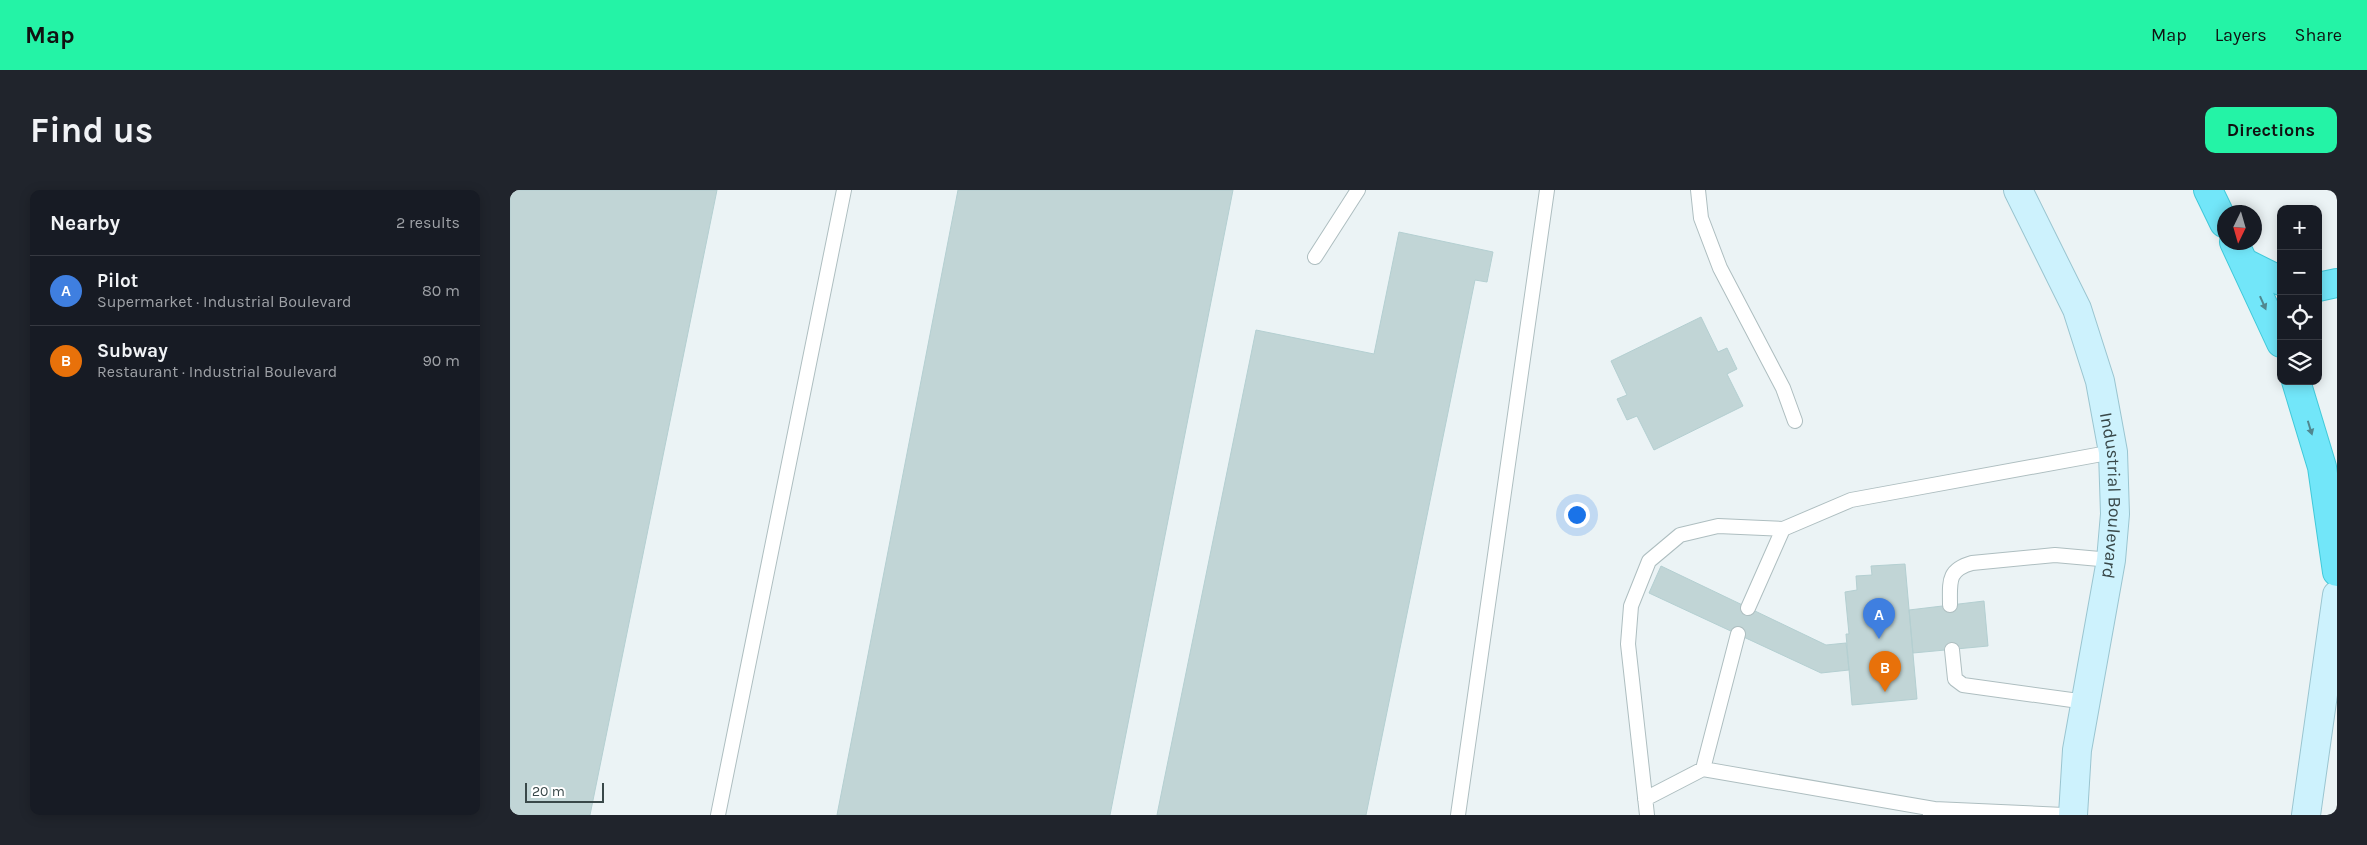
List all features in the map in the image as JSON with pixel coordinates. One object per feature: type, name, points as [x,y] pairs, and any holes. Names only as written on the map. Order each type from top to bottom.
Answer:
[{"type":"highway","points":[[2208,190],[2217,208]]},
{"type":"highway","points":[[2240,253],[2277,278]]},
{"type":"highway","points":[[2240,253],[2280,340]]},
{"type":"highway","points":[[2322,286],[2337,283]]},
{"type":"highway","points":[[2297,385],[2322,467],[2337,572]]},
{"type":"street","name":"Industrial Boulevard","points":[[2018,190],[2077,309],[2100,381],[2113,452],[2115,514],[2111,560],[2077,750],[2073,815]]},
{"type":"street","points":[[2306,815],[2337,595]]},
{"type":"lane","points":[[718,815],[844,190]]},
{"type":"lane","points":[[1315,257],[1358,190]]},
{"type":"lane","points":[[1458,815],[1547,190]]},
{"type":"lane","points":[[1698,190],[1701,218],[1720,268],[1782,388],[1795,421]]},
{"type":"lane","points":[[1647,815],[1628,644],[1631,606],[1649,561],[1680,535],[1718,526],[1783,529],[1850,500],[2113,452]]},
{"type":"lane","points":[[1748,608],[1783,529]]},
{"type":"lane","points":[[1950,605],[1952,576],[1955,569],[1972,563],[2055,555],[2111,560]]},
{"type":"lane","points":[[1702,769],[1738,634]]},
{"type":"lane","points":[[1952,650],[1955,679],[1963,686],[2086,702]]},
{"type":"lane","points":[[1645,800],[1702,769],[1932,812],[2064,815]]},
{"type":"building","points":[[510,190],[717,190],[590,815],[510,815]]},
{"type":"building","points":[[958,190],[1233,190],[1110,815],[837,815]]},
{"type":"building","points":[[1399,232],[1493,252],[1487,282],[1475,280],[1366,815],[1157,815],[1256,330],[1374,354]]},
{"type":"building","points":[[1701,317],[1718,352],[1727,348],[1737,369],[1727,374],[1743,406],[1654,450],[1637,416],[1627,420],[1617,399],[1627,395],[1611,361]]},
{"type":"building","points":[[1905,564],[1917,699],[1852,705],[1846,634],[1849,634],[1845,592],[1857,590],[1856,576],[1872,575],[1871,566]]},
{"type":"building","points":[[1661,566],[1826,645],[1846,643],[1849,670],[1821,673],[1649,593]]},
{"type":"building","points":[[1984,601],[1988,646],[1913,653],[1909,610]]},
{"type":"place","name":"Pilot","points":[[1879,639]]},
{"type":"place","name":"Subway","points":[[1885,692]]}]
